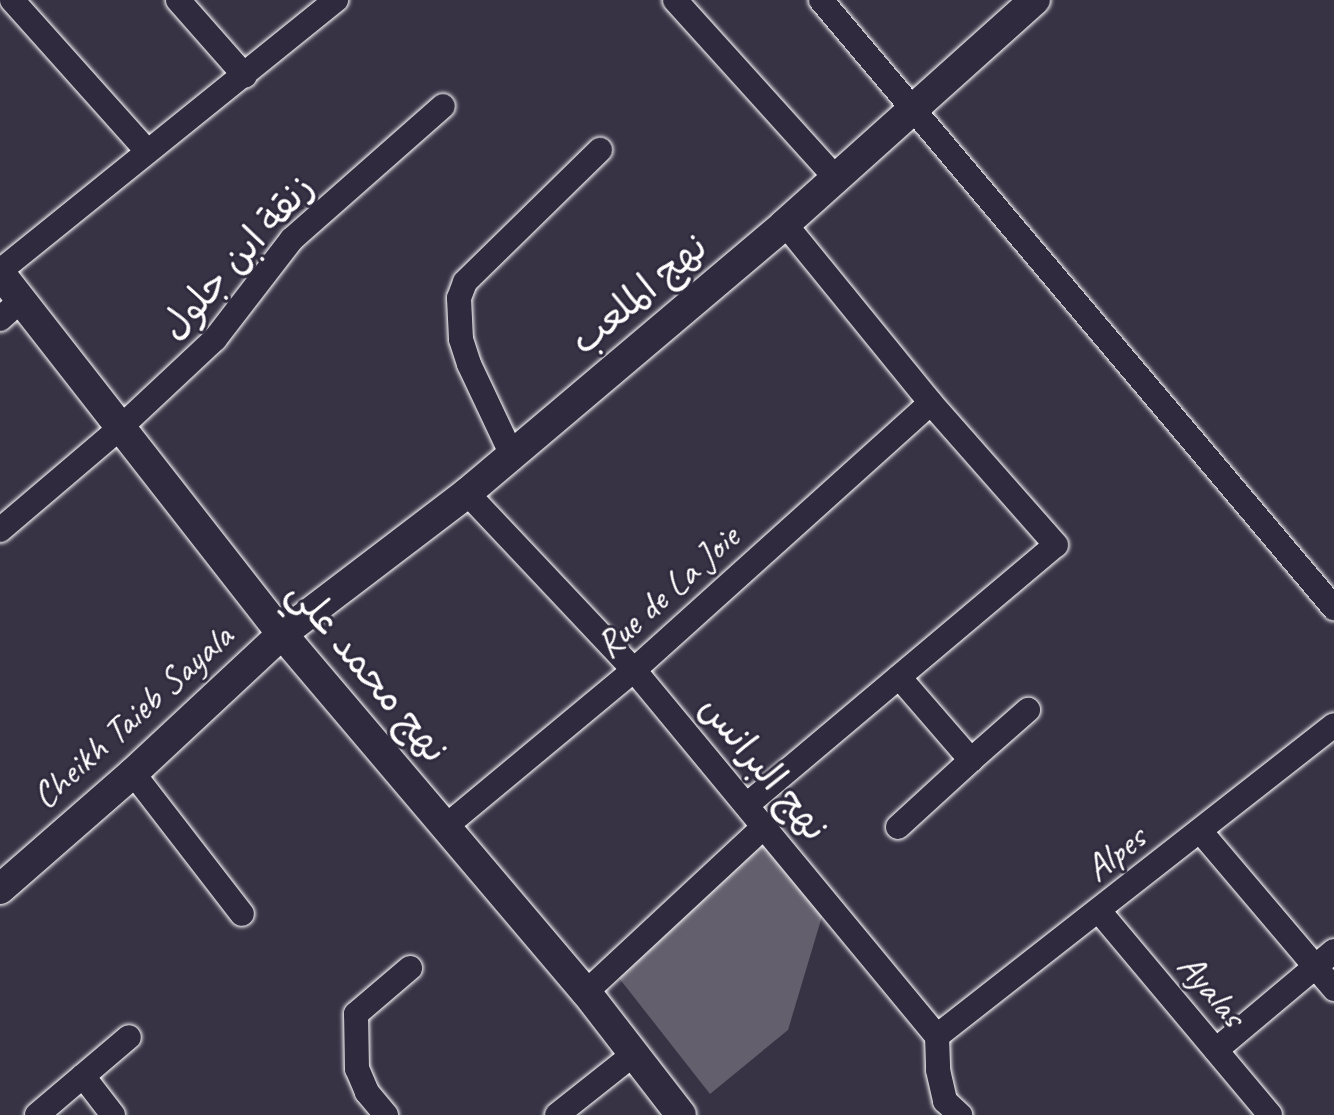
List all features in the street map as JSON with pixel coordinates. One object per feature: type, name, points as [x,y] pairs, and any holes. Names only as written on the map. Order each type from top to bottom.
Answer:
[{"type":"street","points":[[12,0],[147,151]]},
{"type":"street","points":[[178,0],[245,76]]},
{"type":"street","points":[[0,272],[336,0]]},
{"type":"street","points":[[675,0],[836,178]]},
{"type":"street","points":[[821,0],[1334,608]]},
{"type":"street","name":"نهج الملعب","points":[[282,634],[467,493],[785,224],[1035,0]]},
{"type":"street","name":"زنقة ابن جلول","points":[[0,530],[122,426],[215,339],[292,239],[443,106]]},
{"type":"street","points":[[511,453],[469,364],[457,314],[459,298],[465,282],[600,150]]},
{"type":"street","points":[[748,804],[1056,545],[931,403],[785,224]]},
{"type":"street","name":"نهج محمد علي","points":[[0,272],[10,309],[122,426],[282,634],[586,992],[681,1115]]},
{"type":"street","name":"Rue de La Joie","points":[[446,826],[634,670],[931,403]]},
{"type":"street","name":"نهج البرانس","points":[[467,493],[634,670],[766,825],[937,1036]]},
{"type":"street","name":"Cheikh Taieb Sayala","points":[[0,889],[133,773],[282,634]]},
{"type":"street","points":[[899,677],[971,760]]},
{"type":"street","points":[[898,827],[1028,710]]},
{"type":"street","name":"Alpes","points":[[937,1036],[1334,725]]},
{"type":"street","points":[[133,773],[242,914]]},
{"type":"street","points":[[586,992],[766,825]]},
{"type":"street","points":[[1201,832],[1334,989]]},
{"type":"street","name":"Ayalas","points":[[1099,911],[1270,1115]]},
{"type":"street","points":[[1216,1050],[1334,951]]},
{"type":"street","points":[[386,1115],[367,1092],[357,1069],[356,1014],[410,968]]},
{"type":"street","points":[[937,1036],[944,1110]]},
{"type":"street","points":[[37,1115],[129,1037]]},
{"type":"street","points":[[557,1115],[634,1054]]},
{"type":"street","points":[[83,1076],[113,1115]]},
{"type":"building","points":[[765,842],[823,913],[788,1030],[710,1094],[619,978]]}]
